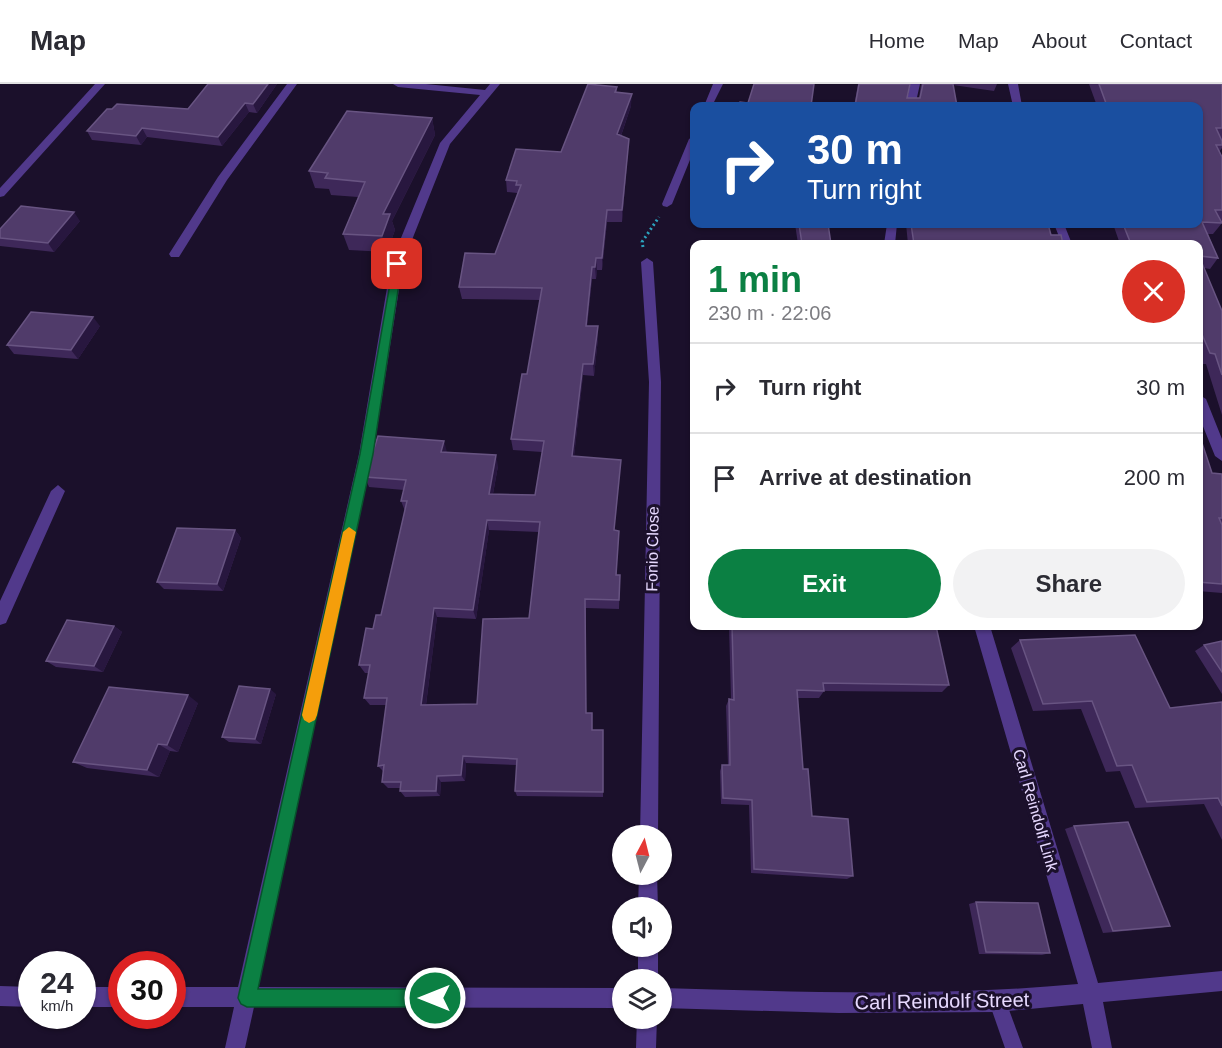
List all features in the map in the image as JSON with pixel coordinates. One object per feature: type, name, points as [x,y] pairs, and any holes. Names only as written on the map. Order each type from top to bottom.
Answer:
[{"type":"street","points":[[0,194],[100,84]]},
{"type":"street","points":[[175,254],[222,179],[292,84]]},
{"type":"street","points":[[398,84],[487,93]]},
{"type":"street","points":[[235,1048],[366,454],[399,259],[445,143],[495,84]]},
{"type":"street","points":[[710,102],[717,84]]},
{"type":"street","points":[[912,102],[915,84]]},
{"type":"street","points":[[1013,84],[1017,102]]},
{"type":"street","points":[[667,204],[690,149]]},
{"type":"street","name":"Fonio Close","points":[[647,262],[655,382],[649,825]]},
{"type":"street","points":[[1203,409],[1222,456]]},
{"type":"street","points":[[0,618],[58,491]]},
{"type":"street","name":"Carl Reindolf Link","points":[[983,630],[1091,994],[1102,1048]]},
{"type":"street","name":"Carl Reindolf Street","points":[[672,998],[839,1003],[998,1002],[1222,981]]},
{"type":"street","points":[[0,996],[18,997]]},
{"type":"street","points":[[186,998],[612,998]]},
{"type":"street","points":[[646,1048],[647,1029]]},
{"type":"lane","points":[[998,1002],[1014,1048]]},
{"type":"path","points":[[642,242],[667,204]]},
{"type":"building","points":[[208,84],[268,84],[253,104],[245,103],[218,137],[142,128],[136,136],[87,131],[107,109],[112,109],[117,104],[188,109]]},
{"type":"building","points":[[588,84],[617,87],[615,92],[632,94],[617,134],[629,139],[622,210],[607,210],[602,258],[596,258],[595,267],[592,267],[586,326],[598,326],[593,364],[583,364],[572,456],[621,460],[614,530],[619,531],[616,575],[620,575],[619,600],[585,599],[586,713],[592,713],[592,730],[603,730],[603,792],[515,791],[517,759],[463,756],[461,775],[437,776],[436,791],[400,791],[401,782],[382,782],[384,765],[378,766],[387,698],[364,698],[370,665],[359,665],[366,628],[373,629],[376,615],[381,615],[407,501],[401,501],[406,480],[365,477],[378,436],[444,441],[441,452],[496,455],[489,494],[535,495],[544,441],[511,439],[522,374],[527,374],[542,288],[459,287],[465,253],[495,254],[521,185],[516,185],[517,181],[506,180],[516,149],[561,152]],"holes":[[[487,520],[540,522],[529,618],[483,619],[477,704],[421,705],[434,608],[473,610]]]},
{"type":"building","points":[[754,84],[814,84],[812,102],[748,102]]},
{"type":"building","points":[[859,84],[910,84],[907,98],[920,98],[923,84],[953,84],[956,102],[856,102]]},
{"type":"building","points":[[1099,84],[1222,84],[1222,128],[1216,128],[1222,145],[1216,145],[1222,157],[1222,210],[1215,210],[1222,223],[1203,222],[1203,102],[1106,102]]},
{"type":"building","points":[[347,111],[432,118],[383,214],[390,214],[382,236],[343,234],[365,182],[325,178],[328,173],[309,171]]},
{"type":"building","points":[[21,206],[74,212],[48,243],[0,238],[0,229]]},
{"type":"building","points":[[1203,224],[1218,258],[1203,256],[1203,240],[1129,240],[1125,228],[1203,228]]},
{"type":"building","points":[[800,228],[829,228],[830,240],[801,240]]},
{"type":"building","points":[[912,228],[1049,228],[1051,235],[1061,235],[1062,240],[913,240]]},
{"type":"building","points":[[1203,266],[1222,311],[1222,375],[1215,354],[1210,353],[1203,337]]},
{"type":"building","points":[[31,312],[93,317],[71,350],[7,345]]},
{"type":"building","points":[[1203,446],[1212,473],[1222,474],[1222,518],[1219,518],[1222,525],[1222,584],[1203,582]]},
{"type":"building","points":[[177,528],[235,530],[217,584],[157,582]]},
{"type":"building","points":[[67,620],[114,626],[94,666],[46,661]]},
{"type":"building","points":[[732,630],[937,630],[949,685],[823,683],[824,691],[797,690],[803,769],[808,769],[812,816],[848,819],[853,876],[754,869],[752,800],[723,798],[722,765],[730,765],[729,699],[734,700]]},
{"type":"building","points":[[1135,635],[1170,708],[1222,702],[1222,806],[1218,798],[1147,802],[1132,765],[1117,766],[1092,701],[1043,704],[1020,640]]},
{"type":"building","points":[[1222,641],[1222,672],[1204,645]]},
{"type":"building","points":[[239,686],[270,689],[255,739],[222,737]]},
{"type":"building","points":[[109,687],[188,695],[167,745],[158,744],[147,770],[73,762]]},
{"type":"building","points":[[1128,822],[1170,926],[1113,931],[1074,826]]},
{"type":"building","points":[[976,902],[1038,903],[1050,953],[986,952]]},
{"type":"slow traffic","points":[[309,715],[349,532]]},
{"type":"route","points":[[397,264],[366,454],[247,998],[435,998]]}]
